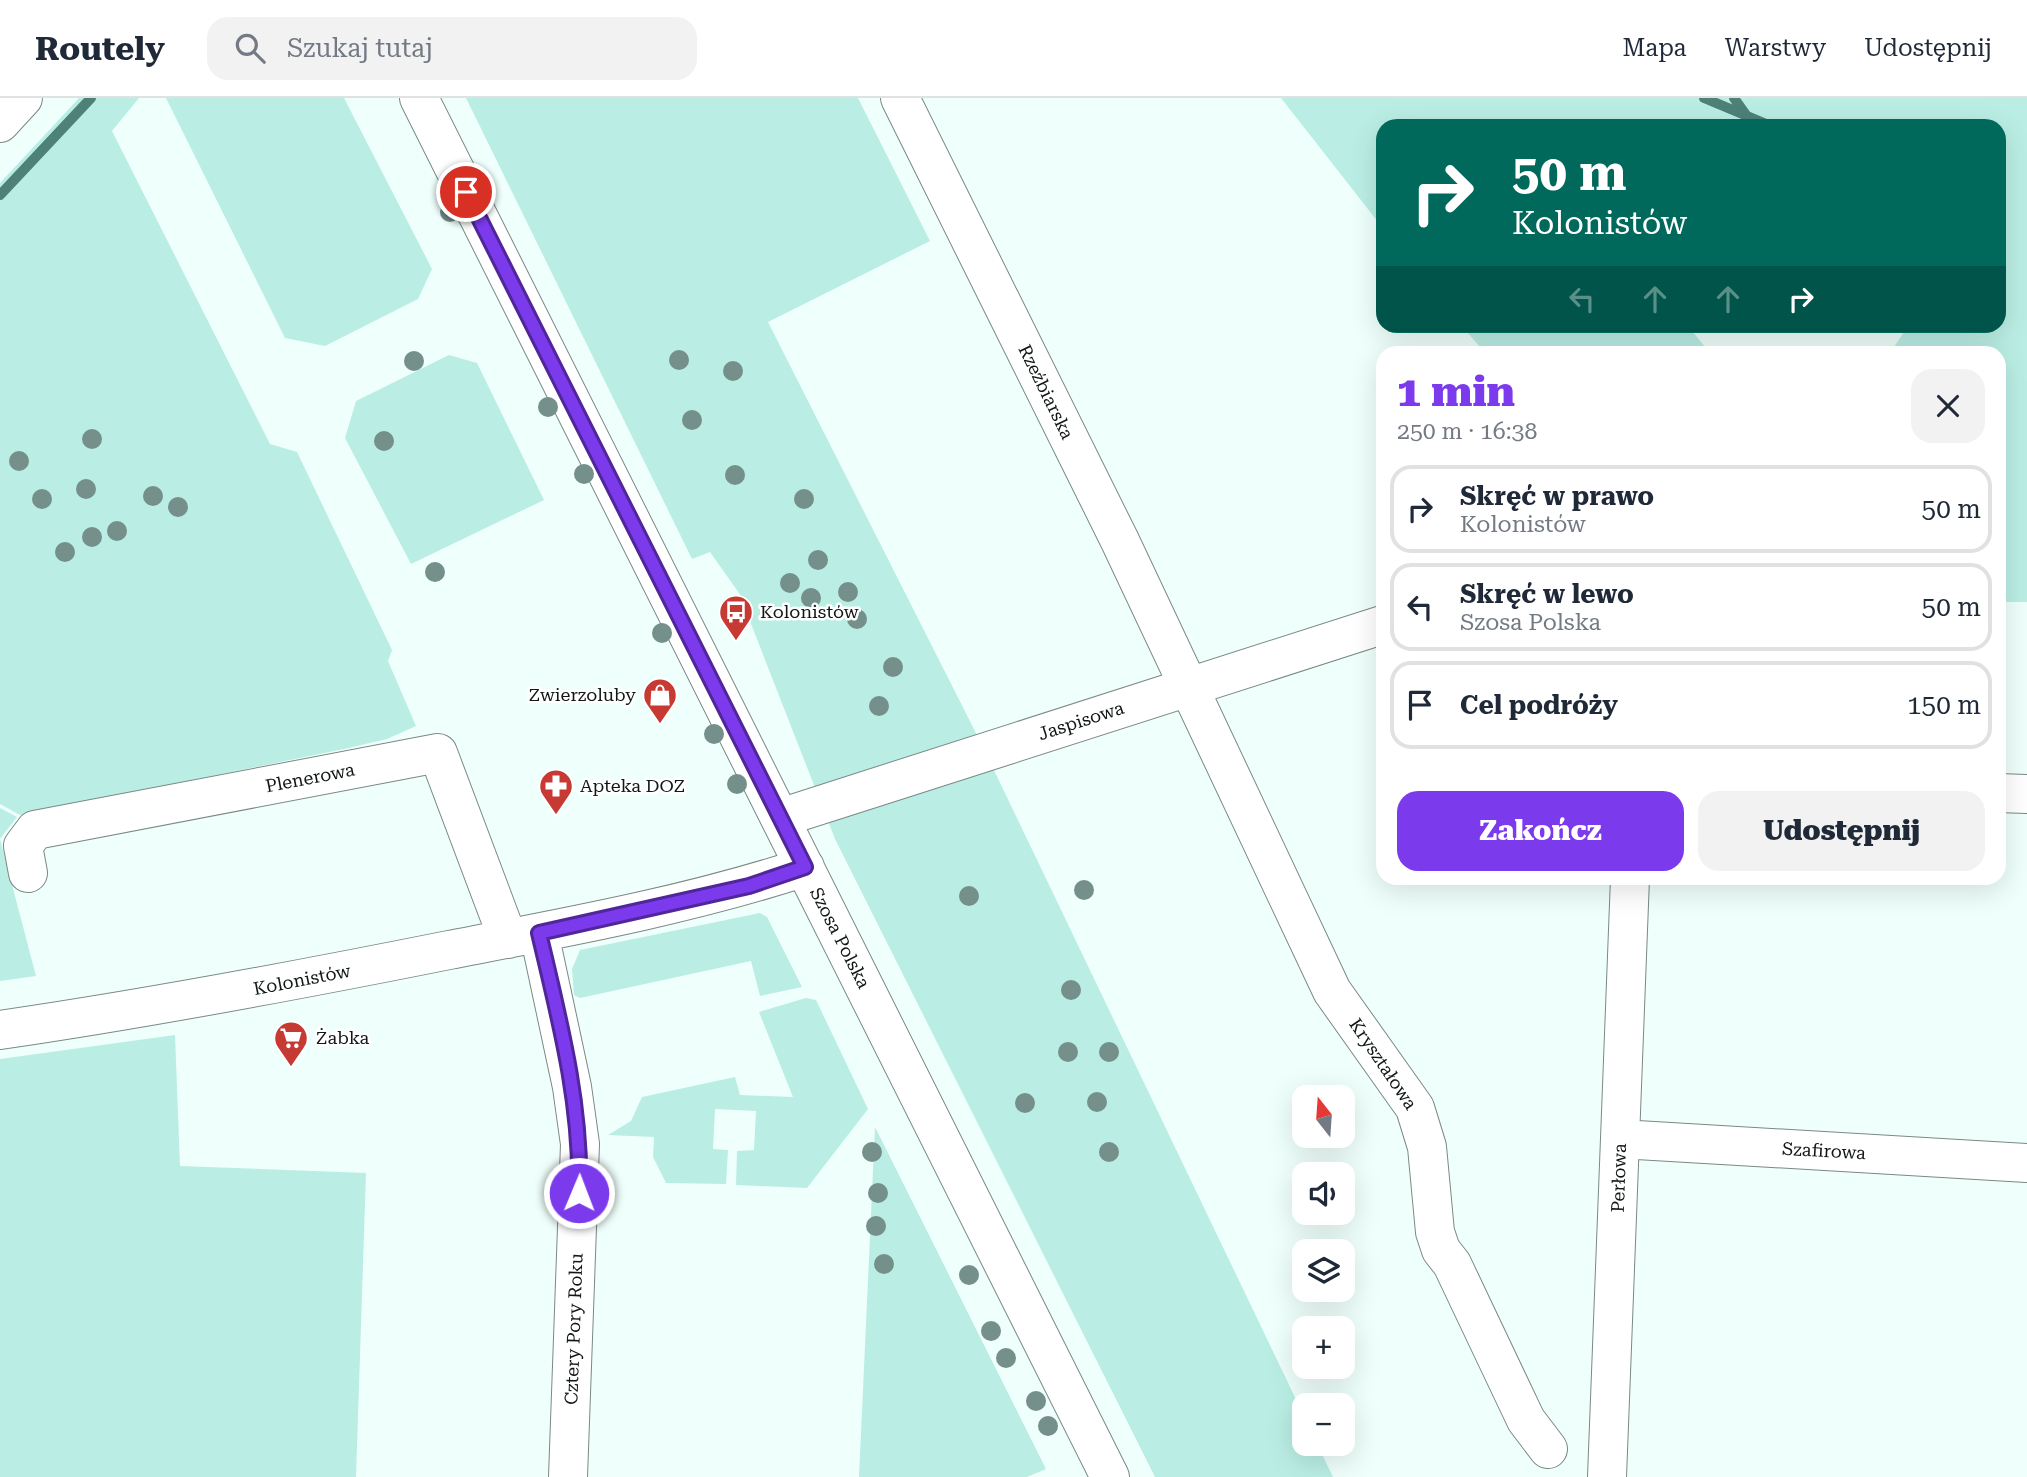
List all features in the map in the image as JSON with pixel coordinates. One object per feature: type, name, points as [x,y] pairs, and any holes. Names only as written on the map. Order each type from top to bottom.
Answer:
[{"type":"street","points":[[0,123],[23,98]]},
{"type":"street","name":"Szosa Polska","points":[[419,98],[1110,1477]]},
{"type":"street","name":"Rzeźbiarska","points":[[900,98],[1189,686]]},
{"type":"street","name":"Jaspisowa","points":[[780,818],[1376,627]]},
{"type":"street","name":"Kryształowa","points":[[1189,686],[1332,991],[1415,1108],[1427,1147],[1435,1232],[1441,1250],[1452,1264],[1526,1420],[1548,1449]]},
{"type":"street","name":"Plenerowa","points":[[28,873],[23,846],[35,830],[438,754],[523,936]]},
{"type":"street","points":[[2006,793],[2027,794]]},
{"type":"street","name":"Kolonistów","points":[[0,1030],[258,989],[523,936],[749,886],[805,867]]},
{"type":"street","name":"Perłowa","points":[[1607,1477],[1630,885]]},
{"type":"street","name":"Cztery Pory Roku","points":[[523,936],[572,1087],[580,1144],[568,1477]]},
{"type":"street","name":"Szafirowa","points":[[1620,1139],[2027,1163]]},
{"type":"green space","points":[[79,98],[139,98],[112,131],[270,444],[297,452],[392,650],[388,661],[416,726],[387,739],[344,749],[20,815],[0,804],[0,183]]},
{"type":"green space","points":[[166,98],[344,98],[432,269],[418,299],[325,346],[285,338]]},
{"type":"green space","points":[[466,98],[858,98],[930,241],[768,322],[979,739],[1293,1393],[1292,1456],[1323,1456],[1333,1477],[1155,1477],[835,839],[739,593],[710,552],[692,559]]},
{"type":"green space","points":[[1281,98],[2027,98],[2027,602],[2006,602],[2006,346],[1895,346],[1903,333],[2006,333],[2006,119],[1376,119],[1376,219]]},
{"type":"green space","points":[[1468,333],[1694,333],[1704,346],[1479,346]]},
{"type":"green space","points":[[449,355],[477,363],[544,500],[411,564],[345,438],[356,401]]},
{"type":"green space","points":[[0,808],[17,817],[0,839]]},
{"type":"green space","points":[[0,839],[36,976],[0,981]]},
{"type":"green space","points":[[760,913],[767,917],[802,987],[760,996],[751,961],[580,998],[574,995],[572,969],[580,950]]},
{"type":"green space","points":[[806,998],[816,1000],[868,1109],[807,1188],[736,1185],[737,1151],[754,1150],[756,1111],[715,1109],[713,1149],[728,1150],[726,1184],[666,1183],[653,1157],[654,1137],[608,1135],[631,1121],[642,1097],[735,1077],[740,1095],[793,1097],[759,1012]]},
{"type":"green space","points":[[175,1035],[180,1166],[366,1173],[356,1477],[0,1477],[0,1059]]},
{"type":"green space","points":[[875,1127],[1046,1469],[1027,1477],[859,1477]]},
{"type":"waterway","points":[[0,195],[91,98]]},
{"type":"waterway","points":[[1704,98],[1754,119]]},
{"type":"waterway","points":[[1734,98],[1746,115]]},
{"type":"place","name":"Kolonistów","points":[[736,642]]},
{"type":"place","name":"Zwierzoluby","points":[[660,725]]},
{"type":"place","name":"Apteka DOZ","points":[[556,816]]},
{"type":"place","name":"Żabka","points":[[291,1068]]},
{"type":"route","points":[[466,192],[805,867],[749,886],[539,933],[577,1118],[580,1144],[579,1193]]}]
